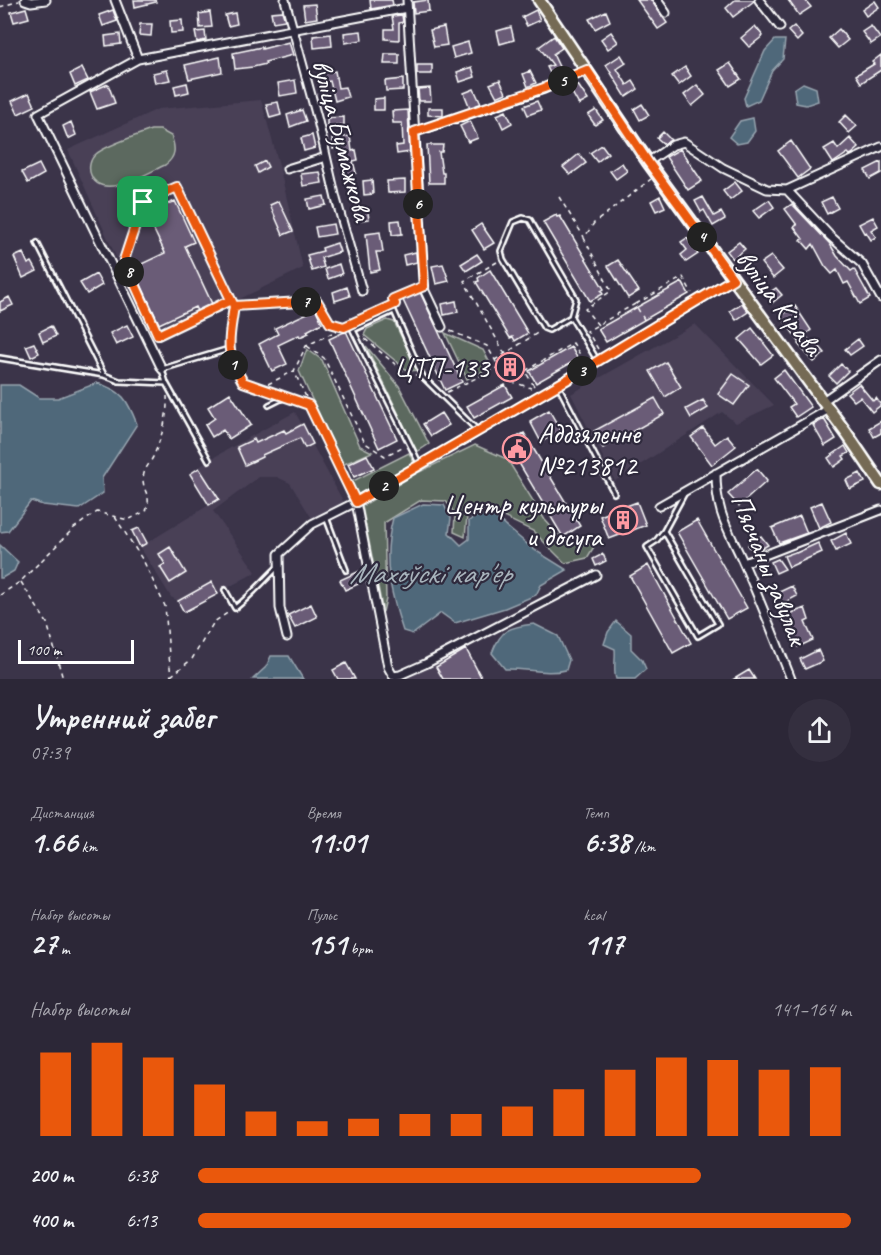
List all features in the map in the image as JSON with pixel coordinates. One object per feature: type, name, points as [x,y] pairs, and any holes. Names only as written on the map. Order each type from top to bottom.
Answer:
[{"type":"main road","name":"вуліца Кірава","points":[[539,0],[648,162],[881,484]]},
{"type":"street","points":[[24,0],[31,2],[46,0]]},
{"type":"street","points":[[115,0],[138,59]]},
{"type":"street","name":"вуліца Бумажкова","points":[[285,0],[362,291]]},
{"type":"street","points":[[407,0],[424,286],[442,327]]},
{"type":"street","points":[[657,0],[666,14]]},
{"type":"street","points":[[759,0],[780,27]]},
{"type":"street","points":[[162,369],[38,114],[138,59],[407,8]]},
{"type":"street","points":[[414,132],[544,88],[587,70]]},
{"type":"street","points":[[648,162],[673,145],[684,142],[723,168],[767,189],[788,190],[881,147]]},
{"type":"street","points":[[287,169],[326,157]]},
{"type":"street","points":[[788,190],[830,236],[862,264],[881,298]]},
{"type":"street","points":[[287,637],[280,608],[279,554],[312,524],[356,502],[558,385],[733,279]]},
{"type":"street","name":"Пясчаны завулак","points":[[659,506],[826,405],[881,360]]},
{"type":"street","name":"Пясчаны завулак","points":[[716,473],[716,494],[720,514],[744,563],[791,679]]},
{"type":"street","points":[[356,502],[388,668],[393,676],[424,664],[596,575]]},
{"type":"street","points":[[744,563],[881,510]]},
{"type":"lane","points":[[523,218],[530,220],[576,299],[571,317],[549,330],[544,328],[503,259],[501,251],[513,222],[523,218]]},
{"type":"lane","points":[[37,243],[104,375]]},
{"type":"lane","points":[[234,306],[229,349],[231,362],[243,382],[309,405],[356,502]]},
{"type":"lane","points":[[420,465],[353,330],[394,311],[422,375],[478,431]]},
{"type":"lane","points":[[571,317],[598,361]]},
{"type":"lane","points":[[209,460],[166,383],[162,369],[229,349]]},
{"type":"lane","points":[[0,358],[104,375],[119,381],[166,383]]},
{"type":"lane","points":[[558,385],[614,493]]},
{"type":"lane","points":[[269,405],[285,397]]},
{"type":"lane","points":[[664,531],[718,624],[698,636],[647,547],[664,531],[686,490]]},
{"type":"lane","points":[[326,517],[346,570]]},
{"type":"lane","points":[[225,590],[235,608],[252,595],[279,566]]},
{"type":"path","points":[[0,7],[24,0]]},
{"type":"path","points":[[584,238],[594,223],[651,178]]},
{"type":"path","points":[[231,300],[158,335],[124,260],[143,202],[177,187],[234,306],[317,301],[330,323],[353,330],[408,375],[422,375]]},
{"type":"path","points":[[559,197],[584,238],[611,291],[585,309],[598,325]]},
{"type":"path","points":[[503,259],[464,281],[506,354]]},
{"type":"path","points":[[598,349],[587,331],[683,277],[692,293]]},
{"type":"path","points":[[398,311],[393,299],[424,286]]},
{"type":"path","points":[[635,304],[645,321]]},
{"type":"path","points":[[260,388],[294,371],[306,346],[354,323]]},
{"type":"path","points":[[442,327],[487,346],[510,381],[531,388]]},
{"type":"path","points":[[495,360],[544,328]]},
{"type":"path","points":[[534,386],[525,371],[573,343],[582,358]]},
{"type":"path","points":[[306,346],[324,358],[364,443],[385,456],[409,443]]},
{"type":"path","points":[[446,393],[499,367]]},
{"type":"path","points":[[294,371],[309,405]]},
{"type":"path","points":[[0,595],[21,581],[74,528],[96,513],[128,520],[146,511],[150,501],[143,481],[145,468],[153,456],[168,413],[166,383]]},
{"type":"path","points":[[115,517],[144,562],[165,606],[171,678]]},
{"type":"path","points":[[21,581],[47,623],[63,679]]},
{"type":"path","points":[[171,678],[192,659],[214,622],[235,608]]},
{"type":"shaded area","points":[[261,100],[303,268],[154,341],[68,150],[158,109]]},
{"type":"shaded area","points":[[695,324],[774,405],[736,423],[722,412],[615,481],[571,394]]},
{"type":"shaded area","points":[[295,412],[344,503],[313,520],[290,483],[277,477],[259,477],[213,511],[256,572],[184,612],[178,601],[171,597],[140,547],[209,505],[190,474],[209,460]]},
{"type":"shaded area","points":[[465,645],[484,679],[396,679]]},
{"type":"green space","points":[[151,130],[160,130],[171,136],[174,152],[169,162],[125,183],[104,186],[96,183],[90,169],[91,161],[96,154],[114,144]]},
{"type":"green space","points":[[387,320],[394,322],[418,370],[408,371],[364,335],[367,329]]},
{"type":"green space","points":[[445,333],[483,350],[492,367],[467,379]]},
{"type":"green space","points":[[366,346],[399,386],[429,444],[417,452]]},
{"type":"green space","points":[[307,349],[322,360],[360,446],[372,452],[342,465],[299,371]]},
{"type":"green space","points":[[475,445],[507,459],[545,520],[564,541],[595,545],[587,558],[565,563],[533,531],[489,510],[467,516],[465,537],[454,532],[455,514],[446,501],[421,500],[384,523],[386,599],[383,612],[362,506],[415,474]]},
{"type":"green space","points":[[409,453],[414,463],[357,495],[351,482]]},
{"type":"water","points":[[775,40],[785,40],[783,59],[772,71],[759,100],[746,106],[744,98],[765,51]]},
{"type":"water","points":[[803,83],[816,88],[818,101],[806,105],[796,103],[794,89]]},
{"type":"water","points":[[753,118],[755,131],[747,142],[737,144],[729,137],[740,121]]},
{"type":"water","points":[[97,383],[113,389],[123,397],[137,424],[102,478],[103,493],[79,509],[43,505],[31,501],[8,531],[0,532],[0,385],[19,385],[39,398],[58,398]]},
{"type":"water","name":"Махоўскі кар'ер","points":[[423,504],[444,505],[451,518],[449,533],[461,545],[469,539],[469,521],[478,515],[494,516],[533,549],[567,570],[541,585],[536,595],[505,608],[455,623],[441,613],[413,634],[403,631],[389,575],[390,533],[393,518]]},
{"type":"water","points":[[0,545],[18,562],[14,571],[2,578],[0,578]]},
{"type":"water","points":[[616,621],[631,634],[631,649],[642,660],[646,669],[635,679],[616,679],[615,649],[604,644],[608,632]]},
{"type":"water","points":[[534,624],[558,636],[569,660],[566,670],[551,672],[505,669],[492,653],[499,639],[507,631],[518,626]]},
{"type":"water","points":[[271,656],[289,656],[303,679],[253,679],[266,667]]},
{"type":"building","points":[[134,0],[155,0],[156,2],[135,7]]},
{"type":"building","points":[[370,0],[392,0],[393,5],[371,9]]},
{"type":"building","points":[[428,0],[429,11],[414,13],[413,2]]},
{"type":"building","points":[[637,0],[651,0],[667,23],[658,29]]},
{"type":"building","points":[[735,0],[754,1],[733,17],[726,8]]},
{"type":"building","points":[[788,0],[805,0],[811,7],[799,15]]},
{"type":"building","points":[[875,1],[879,7],[866,16],[862,10]]},
{"type":"building","points":[[315,4],[317,18],[305,20],[303,5]]},
{"type":"building","points":[[26,8],[29,18],[14,22],[11,12]]},
{"type":"building","points":[[113,10],[117,21],[103,26],[99,15]]},
{"type":"building","points":[[536,10],[540,20],[527,26],[522,17]]},
{"type":"building","points":[[282,11],[285,20],[273,22],[271,12]]},
{"type":"building","points":[[606,11],[610,21],[595,29],[589,19]]},
{"type":"building","points":[[210,12],[212,27],[200,28],[199,14]]},
{"type":"building","points":[[235,13],[237,24],[228,26],[225,15]]},
{"type":"building","points":[[402,15],[403,22],[399,23],[399,40],[385,39],[385,29],[394,29],[392,16]]},
{"type":"building","points":[[182,20],[183,32],[171,33],[170,21]]},
{"type":"building","points":[[140,24],[152,24],[151,36],[139,35]]},
{"type":"building","points":[[755,26],[763,36],[749,47],[741,38]]},
{"type":"building","points":[[794,26],[802,36],[797,41],[788,31]]},
{"type":"building","points":[[871,26],[880,38],[871,44],[862,32]]},
{"type":"building","points":[[444,27],[447,45],[434,47],[430,30]]},
{"type":"building","points":[[511,27],[514,40],[500,44],[497,31]]},
{"type":"building","points":[[839,29],[848,40],[838,48],[829,38]]},
{"type":"building","points":[[205,31],[206,40],[197,42],[195,32]]},
{"type":"building","points":[[361,31],[362,40],[345,43],[344,33]]},
{"type":"building","points":[[611,32],[618,42],[608,49],[601,39]]},
{"type":"building","points":[[120,34],[121,44],[106,46],[105,36]]},
{"type":"building","points":[[331,34],[332,46],[314,48],[313,36]]},
{"type":"building","points":[[554,36],[562,48],[553,54],[563,75],[553,79],[547,67],[553,65],[539,47]]},
{"type":"building","points":[[289,42],[293,55],[265,62],[266,64],[235,69],[233,53]]},
{"type":"building","points":[[468,42],[471,53],[454,58],[451,47]]},
{"type":"building","points":[[385,54],[399,54],[399,64],[384,64]]},
{"type":"building","points":[[621,55],[626,63],[617,69],[627,85],[633,81],[638,89],[626,97],[606,65]]},
{"type":"building","points":[[881,55],[881,70],[861,83],[856,75],[874,64],[872,62]]},
{"type":"building","points":[[220,57],[222,72],[189,79],[185,65]]},
{"type":"building","points":[[730,63],[741,79],[730,86],[719,70]]},
{"type":"building","points":[[417,65],[432,65],[432,74],[417,74]]},
{"type":"building","points":[[472,67],[475,77],[460,82],[457,72]]},
{"type":"building","points":[[685,67],[691,76],[679,85],[672,76]]},
{"type":"building","points":[[82,68],[88,80],[75,86],[70,74]]},
{"type":"building","points":[[167,70],[170,80],[155,83],[153,73]]},
{"type":"building","points":[[335,71],[338,88],[345,87],[348,97],[335,101],[330,81],[324,82],[323,73]]},
{"type":"building","points":[[530,71],[536,83],[528,87],[523,74]]},
{"type":"building","points":[[403,79],[403,90],[386,91],[385,81]]},
{"type":"building","points":[[295,80],[297,93],[280,96],[278,83]]},
{"type":"building","points":[[500,80],[506,93],[497,97],[490,84]]},
{"type":"building","points":[[187,83],[189,92],[176,95],[174,86]]},
{"type":"building","points":[[108,84],[115,103],[97,109],[90,92]]},
{"type":"building","points":[[578,85],[588,100],[579,105],[570,89]]},
{"type":"building","points":[[697,85],[705,95],[692,106],[684,95]]},
{"type":"building","points":[[430,88],[431,101],[419,101],[418,89]]},
{"type":"building","points":[[474,89],[481,104],[470,108],[464,93]]},
{"type":"building","points":[[29,93],[35,106],[18,114],[12,101]]},
{"type":"building","points":[[384,98],[384,110],[374,110],[374,99]]},
{"type":"building","points":[[537,101],[541,110],[528,115],[524,106]]},
{"type":"building","points":[[278,102],[281,115],[270,118],[266,104]]},
{"type":"building","points":[[642,104],[649,115],[640,120],[634,109]]},
{"type":"building","points":[[428,108],[443,108],[443,116],[428,115]]},
{"type":"building","points":[[302,110],[306,121],[290,127],[287,115]]},
{"type":"building","points":[[408,110],[410,152],[397,154],[396,146],[403,145],[402,123],[393,123],[392,111]]},
{"type":"building","points":[[596,110],[603,120],[595,125],[588,115]]},
{"type":"building","points":[[506,111],[512,123],[503,128],[497,115]]},
{"type":"building","points":[[846,115],[857,126],[849,133],[839,122]]},
{"type":"building","points":[[344,117],[344,125],[327,126],[327,118]]},
{"type":"building","points":[[470,121],[478,138],[468,142],[460,126]]},
{"type":"building","points":[[71,122],[76,135],[68,139],[63,126]]},
{"type":"building","points":[[663,132],[671,140],[664,144],[657,138]]},
{"type":"building","points":[[312,135],[315,148],[304,151],[301,138]]},
{"type":"building","points":[[350,136],[352,151],[356,150],[358,160],[353,161],[356,173],[346,175],[340,147],[333,149],[332,139]]},
{"type":"building","points":[[850,138],[859,148],[833,163],[824,149],[834,143],[838,149]]},
{"type":"building","points":[[791,141],[810,169],[798,178],[778,151]]},
{"type":"building","points":[[427,145],[443,145],[442,152],[439,152],[444,183],[429,183]]},
{"type":"building","points":[[602,145],[608,153],[597,162],[590,153]]},
{"type":"building","points":[[680,149],[702,181],[688,190],[666,157]]},
{"type":"building","points":[[579,154],[586,163],[570,175],[563,167]]},
{"type":"building","points":[[265,161],[268,167],[258,173],[255,166]]},
{"type":"building","points":[[881,162],[881,173],[870,179],[865,170]]},
{"type":"building","points":[[622,163],[627,171],[616,179],[610,171]]},
{"type":"building","points":[[39,164],[44,174],[28,183],[22,172]]},
{"type":"building","points":[[320,172],[322,183],[303,186],[301,174]]},
{"type":"building","points":[[372,180],[373,194],[364,195],[363,181]]},
{"type":"building","points":[[405,180],[405,192],[388,193],[387,181]]},
{"type":"building","points":[[735,182],[742,191],[730,200],[723,191]]},
{"type":"building","points":[[324,196],[326,205],[309,209],[307,199]]},
{"type":"building","points":[[660,196],[665,207],[656,211],[651,201]]},
{"type":"building","points":[[703,197],[714,216],[721,212],[725,219],[713,226],[704,210],[701,212],[695,201]]},
{"type":"building","points":[[832,197],[838,208],[827,214],[821,202]]},
{"type":"building","points":[[769,200],[774,207],[759,218],[753,211]]},
{"type":"building","points":[[175,201],[194,242],[185,246],[213,306],[198,313],[195,307],[159,324],[133,268],[165,253],[150,222],[162,216],[158,208]]},
{"type":"building","points":[[279,201],[293,231],[283,235],[270,205]]},
{"type":"building","points":[[792,204],[830,244],[837,256],[851,271],[854,269],[870,298],[860,304],[848,282],[844,284],[837,270],[832,274],[813,244],[809,249],[801,240],[803,239],[794,227],[797,225],[785,209]]},
{"type":"building","points":[[367,207],[369,219],[360,220],[358,208]]},
{"type":"building","points":[[556,215],[560,216],[604,289],[601,291],[603,294],[590,301],[543,222]]},
{"type":"building","points":[[873,217],[878,226],[871,230],[876,237],[871,240],[859,224]]},
{"type":"building","points":[[400,220],[402,234],[392,235],[391,221]]},
{"type":"building","points":[[333,224],[335,234],[317,237],[315,227]]},
{"type":"building","points":[[481,224],[494,243],[484,249],[472,230]]},
{"type":"building","points":[[380,232],[383,252],[376,252],[380,270],[370,272],[366,234]]},
{"type":"building","points":[[687,238],[698,254],[686,262],[681,255],[687,250],[681,242]]},
{"type":"building","points":[[739,242],[745,249],[733,259],[727,251]]},
{"type":"building","points":[[337,243],[340,252],[321,258],[324,267],[312,271],[307,255],[323,251],[322,248]]},
{"type":"building","points":[[416,252],[417,262],[405,265],[403,255]]},
{"type":"building","points":[[23,253],[28,264],[32,262],[37,271],[23,278],[14,257]]},
{"type":"building","points":[[477,254],[482,261],[466,271],[461,264]]},
{"type":"building","points":[[771,256],[783,270],[773,278],[761,263]]},
{"type":"building","points":[[618,260],[639,291],[628,298],[608,266]]},
{"type":"building","points":[[339,264],[342,274],[328,279],[325,269]]},
{"type":"building","points":[[443,264],[449,281],[436,284],[432,266]]},
{"type":"building","points":[[490,270],[528,333],[515,341],[513,337],[510,338],[476,282]]},
{"type":"building","points":[[96,274],[102,285],[87,294],[80,283]]},
{"type":"building","points":[[682,282],[689,294],[606,342],[598,329]]},
{"type":"building","points":[[347,287],[350,296],[335,301],[333,292]]},
{"type":"building","points":[[776,288],[782,295],[772,303],[766,295]]},
{"type":"building","points":[[419,290],[462,382],[445,390],[402,298]]},
{"type":"building","points":[[9,297],[13,305],[0,311],[0,302]]},
{"type":"building","points":[[456,301],[458,312],[444,315],[442,304]]},
{"type":"building","points":[[742,303],[748,312],[736,320],[730,311]]},
{"type":"building","points":[[795,306],[811,330],[805,335],[815,347],[818,345],[825,353],[814,362],[798,344],[800,343],[781,316]]},
{"type":"building","points":[[316,309],[322,323],[307,331],[309,333],[278,345],[287,364],[272,371],[259,344],[278,334],[275,328]]},
{"type":"building","points":[[127,325],[133,337],[116,345],[110,333]]},
{"type":"building","points":[[51,326],[56,336],[43,342],[39,332]]},
{"type":"building","points":[[752,328],[773,355],[761,364],[739,339]]},
{"type":"building","points":[[346,331],[397,439],[379,448],[329,339]]},
{"type":"building","points":[[858,339],[863,346],[850,355],[845,349]]},
{"type":"building","points":[[34,343],[39,353],[31,357],[26,346]]},
{"type":"building","points":[[571,347],[578,359],[536,383],[529,371]]},
{"type":"building","points":[[666,362],[681,387],[665,397],[650,371]]},
{"type":"building","points":[[841,364],[848,371],[836,383],[829,376]]},
{"type":"building","points":[[784,370],[811,407],[796,417],[789,407],[794,404],[774,378]]},
{"type":"building","points":[[733,374],[749,385],[734,405],[718,394]]},
{"type":"building","points":[[859,384],[873,401],[876,398],[881,405],[872,412],[860,397],[854,401],[847,393]]},
{"type":"building","points":[[505,385],[512,397],[474,418],[467,406]]},
{"type":"building","points":[[230,393],[251,425],[229,439],[223,430],[212,437],[205,425],[215,418],[208,407]]},
{"type":"building","points":[[655,398],[664,414],[603,448],[594,431]]},
{"type":"building","points":[[703,400],[708,408],[691,418],[686,409]]},
{"type":"building","points":[[549,410],[561,431],[541,442],[530,421]]},
{"type":"building","points":[[441,413],[449,425],[431,436],[423,424]]},
{"type":"building","points":[[824,419],[836,439],[825,446],[813,425]]},
{"type":"building","points":[[881,421],[881,433],[874,437],[869,428]]},
{"type":"building","points":[[303,424],[313,444],[305,448],[300,438],[245,465],[237,447],[254,439],[256,443],[284,430],[286,433]]},
{"type":"building","points":[[703,428],[715,444],[727,435],[736,446],[712,465],[691,437]]},
{"type":"building","points":[[524,433],[580,526],[563,537],[507,443]]},
{"type":"building","points":[[845,446],[849,453],[843,456],[845,459],[834,467],[828,458]]},
{"type":"building","points":[[367,455],[374,468],[354,477],[348,464]]},
{"type":"building","points":[[199,468],[219,499],[209,505],[190,474]]},
{"type":"building","points":[[757,469],[767,481],[739,506],[728,494]]},
{"type":"building","points":[[860,473],[865,482],[850,489],[846,480]]},
{"type":"building","name":"Центр культуры и досуга","points":[[637,502],[646,525],[609,539],[600,516]]},
{"type":"building","points":[[822,502],[831,522],[819,528],[810,507]]},
{"type":"building","points":[[800,516],[807,533],[779,543],[772,528]]},
{"type":"building","points":[[697,520],[747,608],[727,619],[677,532]]},
{"type":"building","points":[[139,528],[147,543],[140,547],[132,531]]},
{"type":"building","points":[[846,533],[851,544],[836,551],[831,541]]},
{"type":"building","points":[[761,536],[768,545],[754,553],[748,545]]},
{"type":"building","points":[[818,543],[822,552],[789,567],[784,556]]},
{"type":"building","points":[[170,547],[186,573],[170,583],[160,567],[165,564],[159,554]]},
{"type":"building","points":[[603,554],[606,561],[596,566],[593,559]]},
{"type":"building","points":[[778,559],[785,569],[776,573],[771,562]]},
{"type":"building","points":[[648,565],[691,643],[673,653],[630,576]]},
{"type":"building","points":[[360,571],[365,581],[345,590],[340,580]]},
{"type":"building","points":[[212,582],[218,594],[184,612],[178,601]]},
{"type":"building","points":[[792,586],[797,596],[782,604],[777,593]]},
{"type":"building","points":[[311,604],[317,617],[295,628],[288,615]]},
{"type":"building","points":[[805,608],[809,620],[805,622],[813,640],[798,647],[784,616]]},
{"type":"building","points":[[466,649],[482,679],[443,679],[436,667]]},
{"type":"building","points":[[818,650],[823,661],[805,669],[800,659]]},
{"type":"building","points":[[346,663],[355,679],[338,679],[333,670]]},
{"type":"building","points":[[749,670],[755,679],[734,679]]},
{"type":"place","name":"ЦТП-133","points":[[510,367]]},
{"type":"place","name":"Аддзяленне №213812","points":[[517,449]]},
{"type":"place","name":"Центр культуры и досуга","points":[[623,520]]},
{"type":"route","points":[[143,202],[124,260],[158,335],[231,300],[234,306],[317,301],[330,323],[344,327],[395,304],[393,299],[424,286],[414,132],[544,88],[587,70],[648,162],[733,279],[568,379],[356,502],[309,405],[243,382],[231,362],[228,344],[234,306],[177,187],[143,202]]}]
